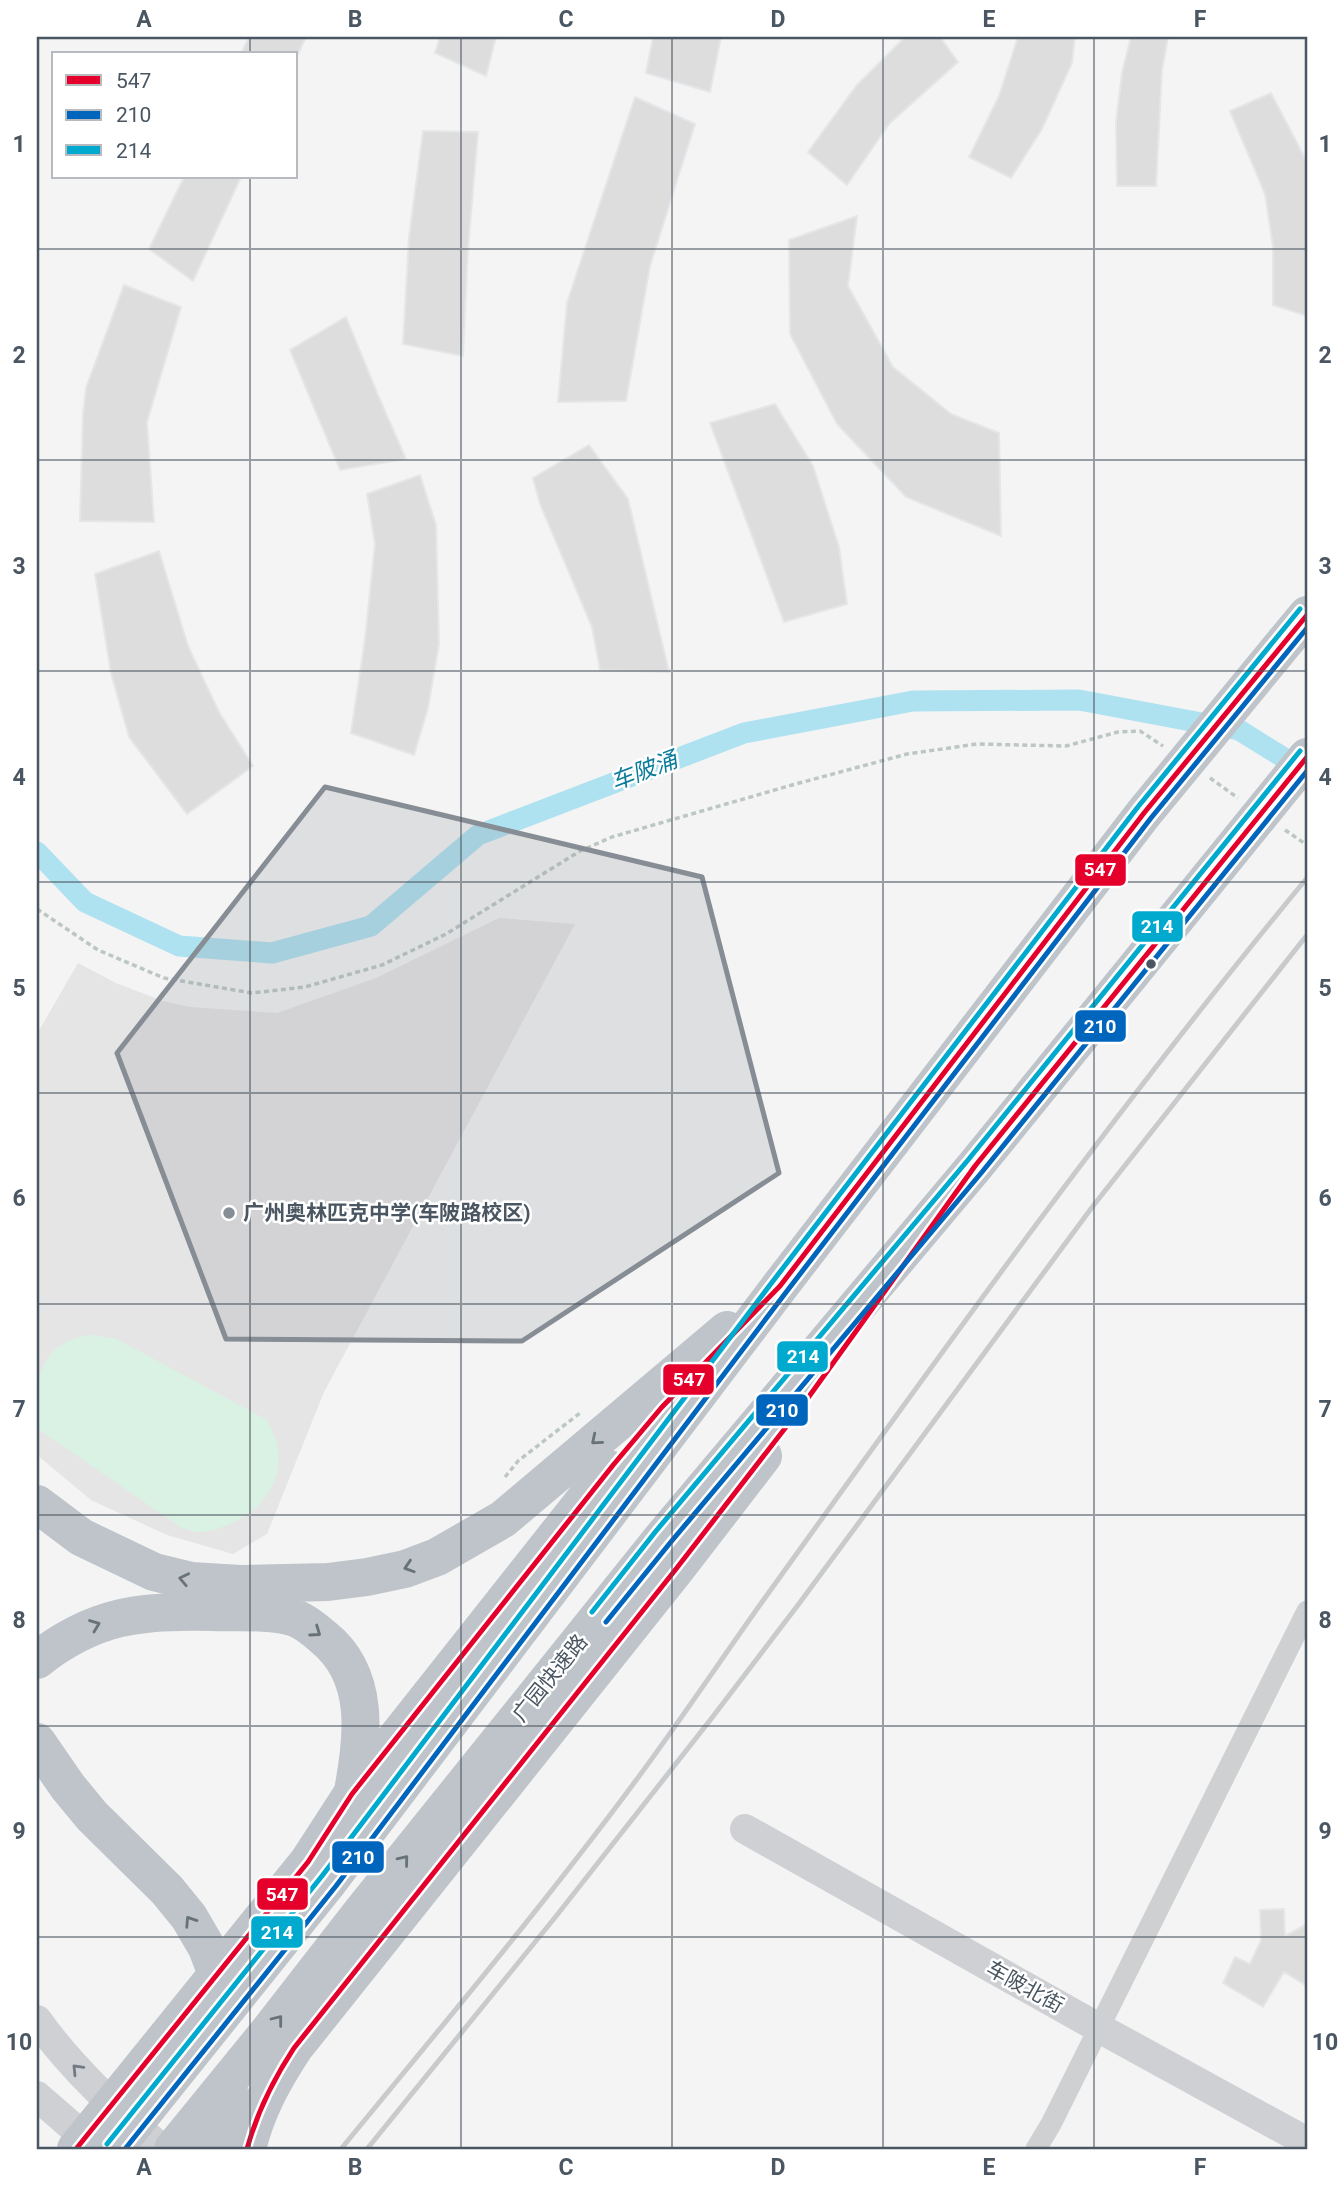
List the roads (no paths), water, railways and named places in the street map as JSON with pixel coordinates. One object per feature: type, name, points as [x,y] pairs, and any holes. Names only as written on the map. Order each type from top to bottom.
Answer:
[{"type":"highway","points":[[114,2149],[319,1872],[780,1286],[1144,813],[1297,627]]},
{"type":"highway","name":"广园快速路","points":[[173,2149],[271,2030],[361,1913],[663,1536],[975,1166],[1307,757]]},
{"type":"highway","points":[[248,2139],[270,2087],[294,2048],[785,1429],[975,1166]]},
{"type":"highway","points":[[37,1503],[81,1537],[154,1572],[191,1581],[240,1584],[328,1582],[405,1569],[437,1557],[503,1519],[780,1286]]},
{"type":"highway","points":[[352,1794],[662,1407],[780,1286]]},
{"type":"highway","points":[[37,1660],[75,1634],[100,1623],[131,1615],[184,1611],[293,1617],[334,1645],[349,1670],[359,1695],[361,1732],[352,1794],[319,1872],[76,2149]]},
{"type":"highway","points":[[37,1742],[92,1816],[182,1908],[207,1948],[223,1986],[229,2017],[232,2062],[228,2103],[212,2149]]},
{"type":"street","points":[[1035,2149],[1051,2124],[1307,1611]]},
{"type":"street","name":"车陂北街","points":[[745,1829],[1099,2028],[1307,2141]]},
{"type":"street","points":[[37,2020],[79,2072],[162,2149]]},
{"type":"street","points":[[37,2096],[98,2149]]},
{"type":"waterway","name":"车陂涌","points":[[37,852],[85,902],[179,946],[272,953],[371,926],[478,835],[744,733],[913,701],[1079,700],[1239,730],[1305,771]]},
{"type":"railway","points":[[341,2149],[601,1826],[1028,1236],[1165,1055],[1307,878]]},
{"type":"railway","points":[[367,2149],[557,1915],[711,1719],[1093,1206],[1307,935]]},
{"type":"place","name":"广州奥林匹克中学(车陂路校区)","points":[[229,1213]]}]
